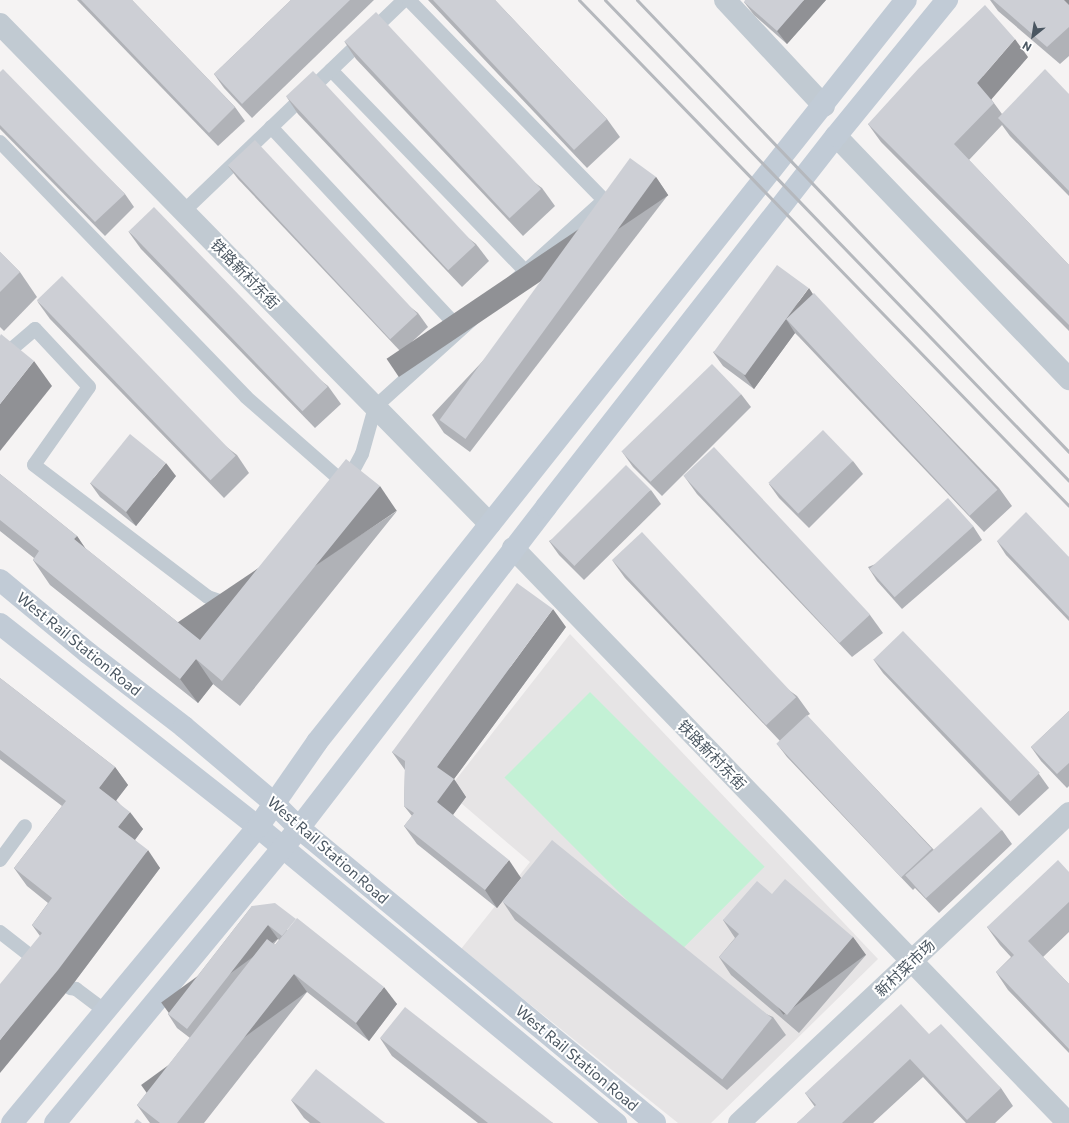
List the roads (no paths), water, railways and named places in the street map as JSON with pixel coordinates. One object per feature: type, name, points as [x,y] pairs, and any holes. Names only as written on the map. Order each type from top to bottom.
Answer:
[{"type":"street","points":[[725,0],[824,106]]},
{"type":"street","points":[[12,1123],[258,827],[317,742],[824,106],[906,0]]},
{"type":"street","points":[[55,1123],[284,848],[513,548],[836,136],[947,0]]},
{"type":"street","name":"铁路新村东街","points":[[0,24],[490,524]]},
{"type":"street","points":[[836,136],[1069,379]]},
{"type":"street","name":"铁路新村东街","points":[[513,548],[1068,1123]]},
{"type":"street","name":"West Rail Station Road","points":[[0,580],[88,653],[184,727],[275,804],[299,828],[655,1123]]},
{"type":"street","name":"West Rail Station Road","points":[[0,624],[284,848],[616,1123]]},
{"type":"street","name":"新村菜市场","points":[[740,1123],[1069,813]]},
{"type":"lane","points":[[184,211],[404,0]]},
{"type":"lane","points":[[336,497],[346,484],[362,454],[375,407],[604,200],[409,0]]},
{"type":"lane","points":[[331,70],[525,271]]},
{"type":"lane","points":[[271,127],[460,330]]},
{"type":"lane","points":[[0,142],[246,397],[346,484]]},
{"type":"lane","points":[[0,359],[35,329],[89,388],[34,465],[208,597],[228,604],[238,603],[248,599],[259,587]]},
{"type":"lane","points":[[0,860],[25,826]]},
{"type":"lane","points":[[0,932],[42,965]]},
{"type":"lane","points":[[70,988],[76,989],[105,1011]]},
{"type":"railway","points":[[579,0],[1069,506]]},
{"type":"railway","points":[[605,0],[1069,481]]},
{"type":"railway","points":[[637,0],[1069,452]]}]
